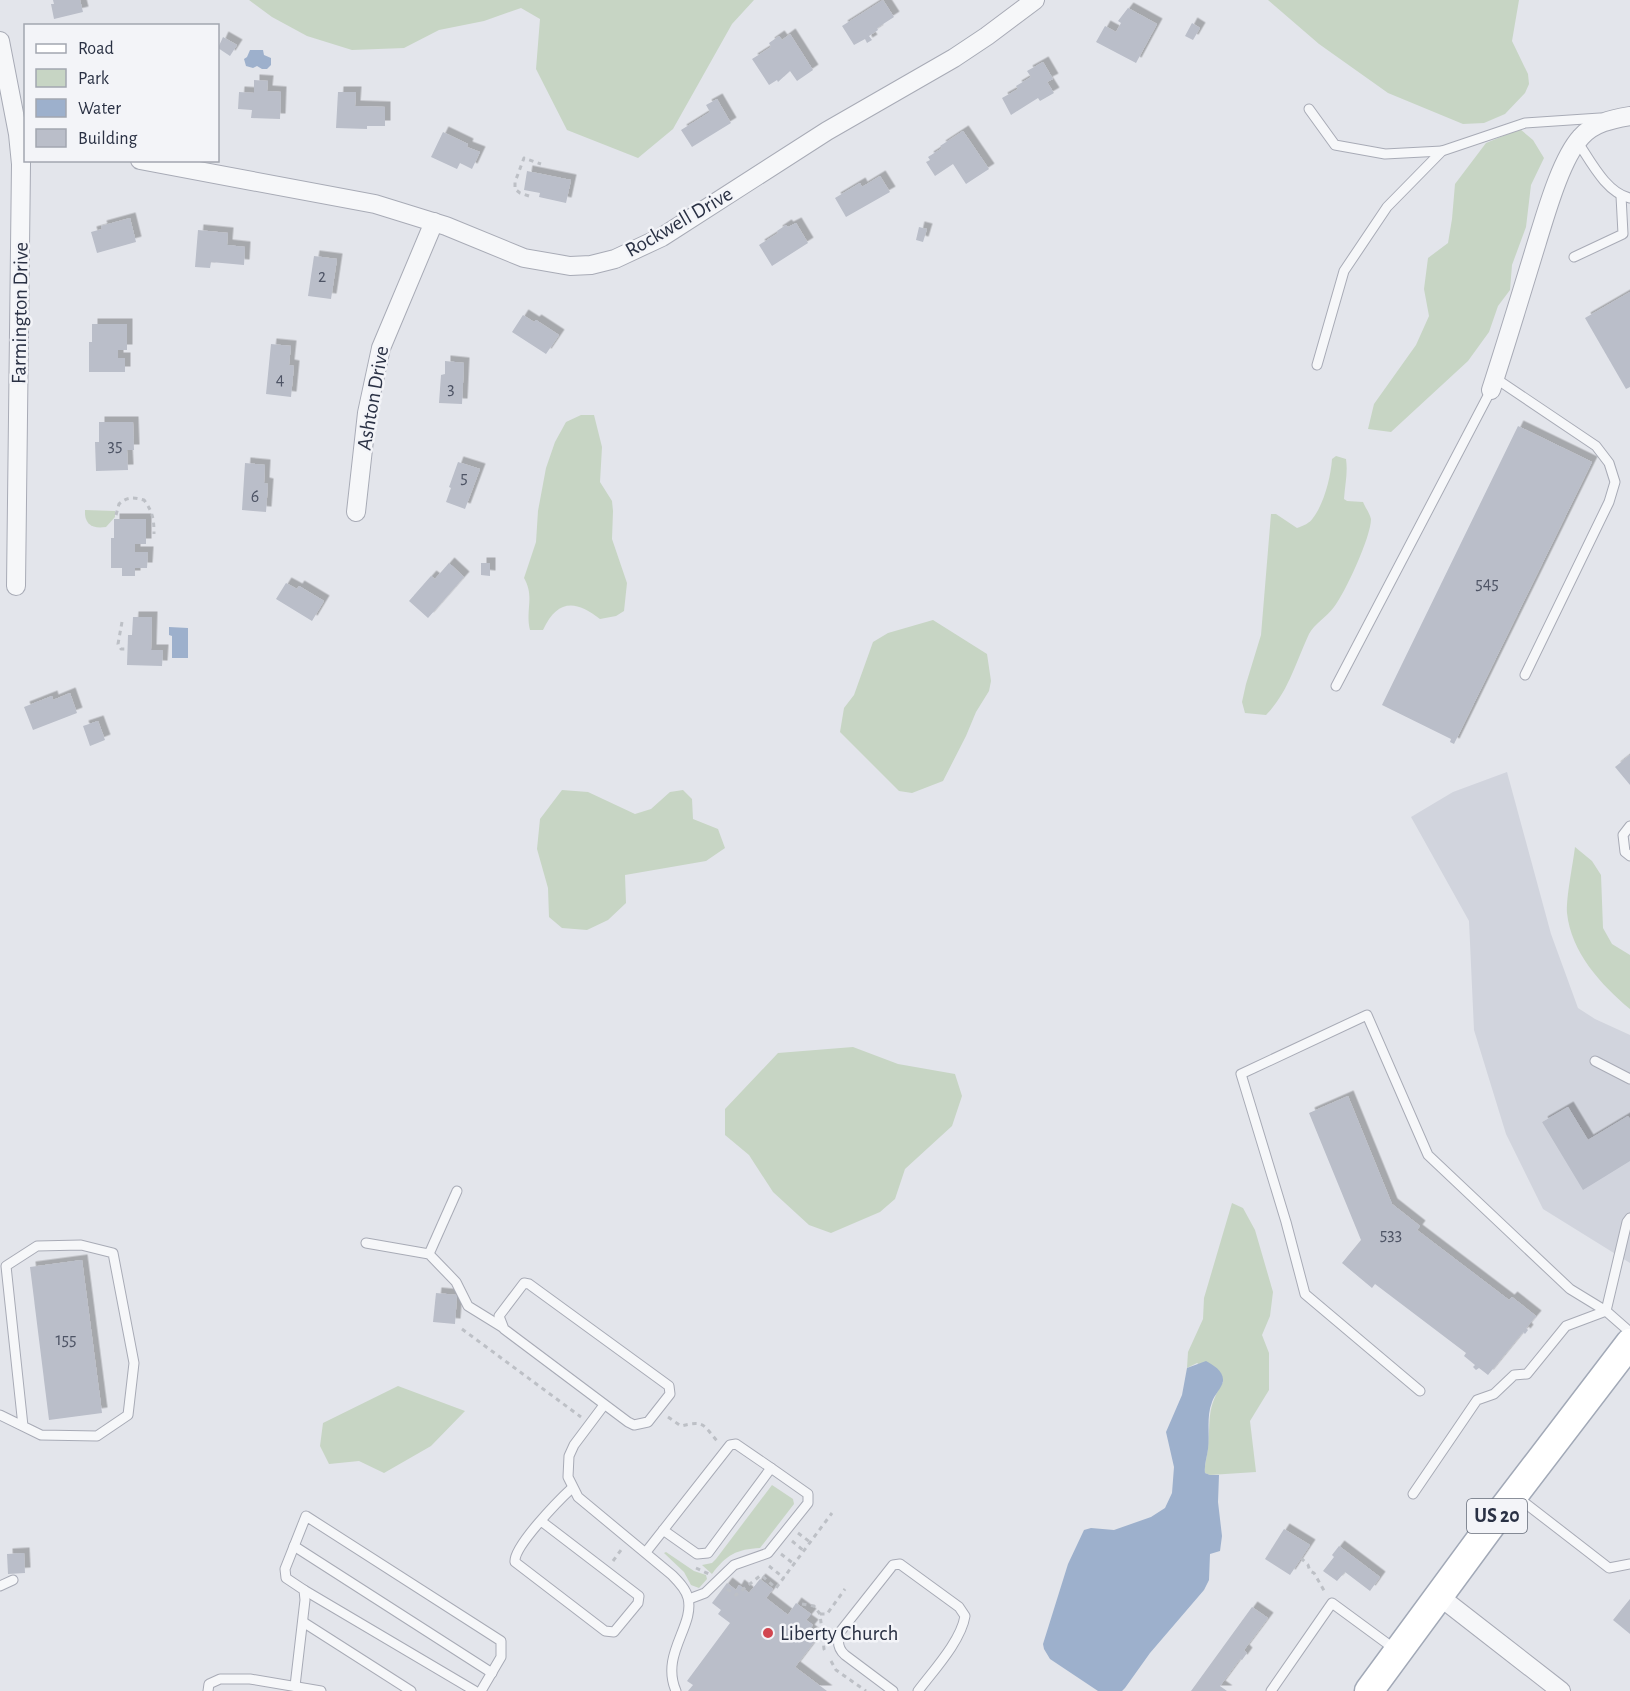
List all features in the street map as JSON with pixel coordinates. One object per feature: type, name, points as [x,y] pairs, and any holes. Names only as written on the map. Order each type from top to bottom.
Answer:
[{"type":"main road","name":"US 20","points":[[1369,1691],[1438,1596],[1630,1343]]},
{"type":"street","name":"Rockwell Drive","points":[[151,162],[375,204],[434,222],[512,254],[536,261],[591,265],[615,259],[662,237],[827,131],[954,58],[1035,0]]},
{"type":"street","name":"Farmington Drive","points":[[0,41],[23,145],[16,586]]},
{"type":"street","points":[[1493,384],[1551,195],[1570,153],[1586,132],[1599,124],[1630,116]]},
{"type":"street","name":"Ashton Drive","points":[[356,512],[367,413],[381,348],[434,222]]},
{"type":"street","points":[[1438,1596],[1561,1691]]},
{"type":"lane","points":[[1309,110],[1335,145],[1385,154],[1442,151],[1525,123],[1630,116]]},
{"type":"lane","points":[[1574,257],[1623,234],[1626,197],[1604,179],[1577,141]]},
{"type":"lane","points":[[1317,365],[1344,271],[1387,207],[1442,151]]},
{"type":"lane","points":[[1336,686],[1493,384],[1596,446],[1610,463],[1615,482],[1609,502],[1525,675]]},
{"type":"lane","points":[[1630,826],[1623,835],[1625,852],[1630,856]]},
{"type":"lane","points":[[1420,1391],[1305,1294],[1286,1222],[1241,1074],[1367,1015],[1428,1155],[1570,1289],[1606,1311],[1630,1332]]},
{"type":"lane","points":[[1595,1061],[1630,1079]]},
{"type":"lane","points":[[429,1254],[457,1191]]},
{"type":"lane","points":[[1606,1311],[1627,1222],[1630,1218]]},
{"type":"lane","points":[[366,1243],[429,1254],[456,1282],[468,1306],[502,1327],[603,1405],[634,1425],[648,1422],[670,1394],[669,1386],[527,1283],[524,1283],[499,1315],[498,1319],[502,1327]]},
{"type":"lane","points":[[0,1415],[41,1435],[97,1436],[128,1415],[134,1363],[113,1253],[81,1245],[37,1246],[6,1266],[23,1426]]},
{"type":"lane","points":[[1413,1494],[1477,1400],[1494,1394],[1514,1375],[1527,1374],[1566,1326],[1606,1311]]},
{"type":"lane","points":[[603,1405],[571,1450],[567,1472],[572,1488],[578,1497],[678,1581],[688,1599],[687,1614],[672,1662],[672,1678],[676,1691]]},
{"type":"lane","points":[[646,1552],[725,1451],[735,1443],[808,1494],[809,1500],[768,1553],[734,1564],[705,1593],[688,1599]]},
{"type":"lane","points":[[663,1530],[697,1554],[708,1553],[771,1468]]},
{"type":"lane","points":[[542,1521],[639,1596],[638,1603],[614,1632],[605,1631],[515,1562],[518,1550],[542,1521],[572,1488]]},
{"type":"lane","points":[[1514,1495],[1609,1568],[1630,1564]]},
{"type":"lane","points":[[475,1691],[286,1578],[285,1569],[306,1516],[501,1641],[501,1657],[481,1691]]},
{"type":"lane","points":[[294,1546],[492,1673]]},
{"type":"lane","points":[[893,1691],[845,1655],[840,1650],[838,1641],[840,1632],[893,1565],[900,1564],[959,1608],[965,1616],[955,1640],[918,1691]]},
{"type":"lane","points":[[0,1586],[13,1580]]},
{"type":"lane","points":[[295,1686],[303,1622],[304,1590]]},
{"type":"lane","points":[[1271,1691],[1332,1603],[1398,1651]]},
{"type":"lane","points":[[303,1622],[411,1691]]},
{"type":"lane","points":[[208,1691],[209,1684],[220,1679],[250,1678],[321,1691]]},
{"type":"path","points":[[529,196],[515,189],[515,182],[524,158],[541,164]]},
{"type":"path","points":[[116,515],[118,504],[124,500],[129,498],[144,501],[151,510],[154,534]]},
{"type":"path","points":[[122,622],[118,644],[121,649],[127,649]]},
{"type":"path","points":[[462,1329],[581,1418]]},
{"type":"path","points":[[658,1410],[681,1426],[693,1422],[702,1423],[725,1451]]},
{"type":"path","points":[[724,1587],[736,1595],[761,1575],[776,1588],[832,1513]]},
{"type":"path","points":[[611,1563],[624,1547]]},
{"type":"path","points":[[758,1557],[784,1578]]},
{"type":"path","points":[[1301,1558],[1308,1564],[1310,1571],[1314,1573],[1332,1603]]},
{"type":"path","points":[[820,1614],[827,1614],[845,1589]]},
{"type":"shaded area","points":[[1507,772],[1551,934],[1578,1008],[1595,1019],[1630,1035],[1630,1119],[1628,1116],[1588,1140],[1568,1107],[1542,1122],[1630,1161],[1630,1263],[1543,1209],[1506,1134],[1474,1030],[1469,921],[1411,817],[1453,792]]},
{"type":"green space","points":[[249,0],[754,0],[732,24],[673,129],[638,158],[567,130],[536,69],[540,19],[521,8],[484,21],[439,30],[404,48],[352,50],[307,36],[272,17]]},
{"type":"green space","points":[[1268,0],[1519,0],[1512,41],[1528,74],[1529,84],[1525,93],[1505,114],[1484,123],[1463,124],[1388,93],[1319,44]]},
{"type":"green space","points":[[1520,129],[1533,140],[1544,158],[1531,185],[1526,227],[1512,265],[1510,290],[1498,306],[1489,332],[1468,361],[1391,432],[1368,429],[1374,404],[1416,345],[1429,316],[1424,289],[1428,258],[1448,243],[1455,184],[1486,143]]},
{"type":"green space","points":[[581,415],[594,415],[602,447],[600,482],[612,501],[612,539],[627,583],[624,611],[616,616],[600,619],[583,608],[567,606],[554,613],[543,630],[530,630],[529,591],[524,578],[536,542],[538,511],[546,468],[555,442],[566,422]]},
{"type":"green space","points":[[1336,456],[1346,459],[1344,499],[1363,502],[1371,519],[1367,538],[1339,600],[1309,634],[1291,677],[1274,706],[1266,715],[1245,713],[1242,702],[1261,635],[1271,514],[1276,514],[1297,528],[1310,521],[1324,498],[1332,459]]},
{"type":"green space","points":[[85,510],[115,511],[115,517],[106,527],[97,527],[90,525],[86,519]]},
{"type":"green space","points":[[933,620],[987,654],[991,681],[989,691],[976,712],[943,781],[912,793],[899,791],[840,732],[844,708],[854,695],[873,642],[888,633]]},
{"type":"green space","points":[[562,790],[588,792],[635,814],[651,809],[670,792],[683,790],[692,799],[693,819],[718,829],[725,848],[706,861],[625,875],[626,903],[608,920],[587,930],[562,928],[549,917],[548,888],[537,849],[540,819]]},
{"type":"green space","points":[[1575,847],[1592,861],[1601,875],[1603,928],[1612,944],[1630,955],[1630,1009],[1598,978],[1574,941],[1567,906]]},
{"type":"green space","points":[[853,1047],[898,1064],[955,1074],[962,1096],[952,1126],[905,1169],[895,1199],[880,1212],[831,1233],[809,1225],[773,1192],[749,1155],[725,1135],[725,1109],[778,1053]]},
{"type":"green space","points":[[1232,1203],[1243,1208],[1255,1230],[1273,1292],[1270,1316],[1262,1335],[1269,1353],[1269,1390],[1250,1421],[1256,1472],[1210,1475],[1205,1473],[1205,1470],[1210,1414],[1223,1382],[1197,1363],[1187,1368],[1188,1352],[1203,1319],[1204,1298]]},
{"type":"green space","points":[[398,1386],[465,1411],[431,1446],[384,1473],[359,1461],[329,1464],[320,1446],[323,1423]]},
{"type":"green space","points":[[772,1485],[793,1499],[794,1504],[760,1548],[733,1554],[712,1574],[702,1565],[712,1563],[716,1559]]},
{"type":"green space","points":[[666,1552],[694,1571],[706,1575],[707,1579],[699,1588],[691,1585],[684,1572],[664,1553]]},
{"type":"water","points":[[250,50],[263,50],[264,55],[271,58],[271,65],[267,69],[246,66],[244,59]]},
{"type":"water","points":[[169,627],[188,628],[188,658],[172,658],[172,636],[169,635]]},
{"type":"water","points":[[1206,1361],[1218,1369],[1223,1377],[1210,1408],[1205,1470],[1205,1473],[1210,1475],[1219,1475],[1218,1502],[1222,1536],[1220,1551],[1210,1554],[1209,1580],[1204,1590],[1150,1653],[1125,1688],[1122,1691],[1098,1691],[1050,1659],[1044,1649],[1043,1644],[1068,1564],[1084,1530],[1091,1528],[1114,1530],[1151,1517],[1165,1508],[1172,1493],[1174,1467],[1166,1432],[1182,1395],[1187,1368]]},
{"type":"building","points":[[53,0],[80,0],[83,12],[54,19],[51,4],[54,4]]},
{"type":"building","points":[[883,0],[894,17],[869,36],[872,40],[867,43],[865,39],[854,45],[842,26]]},
{"type":"building","points":[[1128,8],[1157,24],[1136,63],[1096,42],[1105,26],[1116,32],[1121,23],[1118,21]]},
{"type":"building","points":[[1192,23],[1200,28],[1193,40],[1185,36]]},
{"type":"building","points":[[790,34],[813,70],[797,81],[790,71],[778,82],[777,80],[769,85],[752,59],[771,47],[769,43],[779,36],[782,40]]},
{"type":"building","points":[[223,37],[237,45],[230,56],[219,49]]},
{"type":"building","points":[[1043,62],[1053,79],[1047,82],[1054,93],[1040,101],[1038,98],[1011,115],[1002,98],[1018,89],[1016,86],[1031,77],[1027,71]]},
{"type":"building","points":[[254,80],[268,81],[267,91],[281,92],[280,119],[251,118],[252,110],[238,109],[239,92],[254,93]]},
{"type":"building","points":[[338,92],[356,92],[355,106],[385,107],[385,126],[367,126],[367,129],[336,128]]},
{"type":"building","points":[[717,99],[731,123],[692,147],[681,130],[710,112],[706,105]]},
{"type":"building","points":[[963,131],[989,169],[966,184],[953,164],[935,176],[926,162],[930,160],[928,157],[942,148],[940,146]]},
{"type":"building","points":[[443,132],[480,152],[472,169],[460,163],[457,169],[431,157]]},
{"type":"building","points":[[527,171],[571,180],[566,203],[539,197],[540,193],[524,190]]},
{"type":"building","points":[[880,176],[890,192],[846,217],[835,198],[860,183],[862,187]]},
{"type":"building","points":[[130,218],[136,242],[97,253],[91,232],[102,229],[101,226]]},
{"type":"building","points":[[796,223],[808,243],[772,266],[759,245],[786,225],[788,227]]},
{"type":"building","points":[[919,227],[927,229],[923,242],[916,240]]},
{"type":"building","points":[[198,230],[228,233],[227,245],[245,247],[244,265],[211,262],[210,268],[195,267]]},
{"type":"building","points":[[314,256],[337,259],[331,299],[308,296]]},
{"type":"building","points":[[1630,292],[1630,387],[1626,389],[1585,318]]},
{"type":"building","points":[[523,315],[534,322],[536,320],[559,335],[546,354],[512,332]]},
{"type":"building","points":[[92,324],[127,324],[127,350],[118,350],[118,358],[125,358],[125,372],[89,372],[89,342],[92,342]]},
{"type":"building","points":[[271,344],[291,346],[289,365],[294,366],[291,397],[266,394]]},
{"type":"building","points":[[445,361],[464,363],[462,404],[439,403],[441,375],[445,374]]},
{"type":"building","points":[[99,422],[133,422],[134,450],[127,450],[128,470],[96,471],[95,442],[99,442]]},
{"type":"building","points":[[1518,426],[1592,462],[1454,744],[1450,742],[1451,739],[1382,705]]},
{"type":"building","points":[[458,462],[480,469],[465,509],[446,502]]},
{"type":"building","points":[[245,463],[265,465],[264,483],[268,484],[266,512],[242,510]]},
{"type":"building","points":[[114,519],[146,519],[146,544],[135,544],[135,552],[148,552],[147,568],[135,568],[135,576],[122,576],[122,568],[111,568],[111,538],[114,538]]},
{"type":"building","points":[[449,563],[464,577],[428,618],[409,601],[431,576],[435,579]]},
{"type":"building","points":[[481,563],[490,563],[490,576],[481,575]]},
{"type":"building","points":[[286,583],[297,589],[299,586],[324,601],[312,621],[276,599]]},
{"type":"building","points":[[133,617],[152,617],[151,650],[163,650],[162,666],[127,665],[128,635],[132,635]]},
{"type":"building","points":[[70,693],[77,713],[33,730],[24,707],[52,696],[53,700]]},
{"type":"building","points":[[98,721],[105,740],[90,746],[83,726]]},
{"type":"building","points":[[1630,755],[1630,785],[1615,767]]},
{"type":"building","points":[[1348,1096],[1392,1204],[1420,1226],[1417,1230],[1509,1300],[1512,1297],[1536,1316],[1526,1328],[1528,1330],[1525,1334],[1523,1332],[1488,1375],[1479,1368],[1476,1370],[1473,1367],[1475,1365],[1464,1356],[1466,1353],[1375,1284],[1372,1288],[1342,1263],[1361,1240],[1309,1113]]},
{"type":"building","points":[[1568,1107],[1588,1140],[1628,1116],[1630,1119],[1630,1161],[1583,1190],[1542,1122]]},
{"type":"building","points":[[82,1260],[102,1413],[49,1420],[30,1267]]},
{"type":"building","points":[[436,1293],[457,1295],[455,1324],[433,1322]]},
{"type":"building","points":[[1284,1529],[1310,1545],[1290,1575],[1265,1559]]},
{"type":"building","points":[[1339,1546],[1380,1577],[1370,1591],[1345,1572],[1337,1581],[1323,1571]]},
{"type":"building","points":[[24,1553],[25,1573],[8,1574],[7,1554]]},
{"type":"building","name":"Liberty Church","points":[[760,1579],[773,1589],[766,1598],[788,1615],[796,1603],[811,1614],[806,1620],[813,1625],[809,1630],[818,1637],[795,1667],[827,1691],[688,1691],[693,1685],[687,1681],[730,1623],[718,1614],[721,1610],[712,1603],[727,1583],[736,1590],[739,1585],[749,1593]]},
{"type":"building","points":[[1630,1599],[1630,1634],[1613,1620]]},
{"type":"building","points":[[1252,1607],[1268,1618],[1244,1650],[1247,1653],[1220,1686],[1227,1691],[1191,1691]]},
{"type":"place","name":"Liberty Church","points":[[768,1633]]}]
